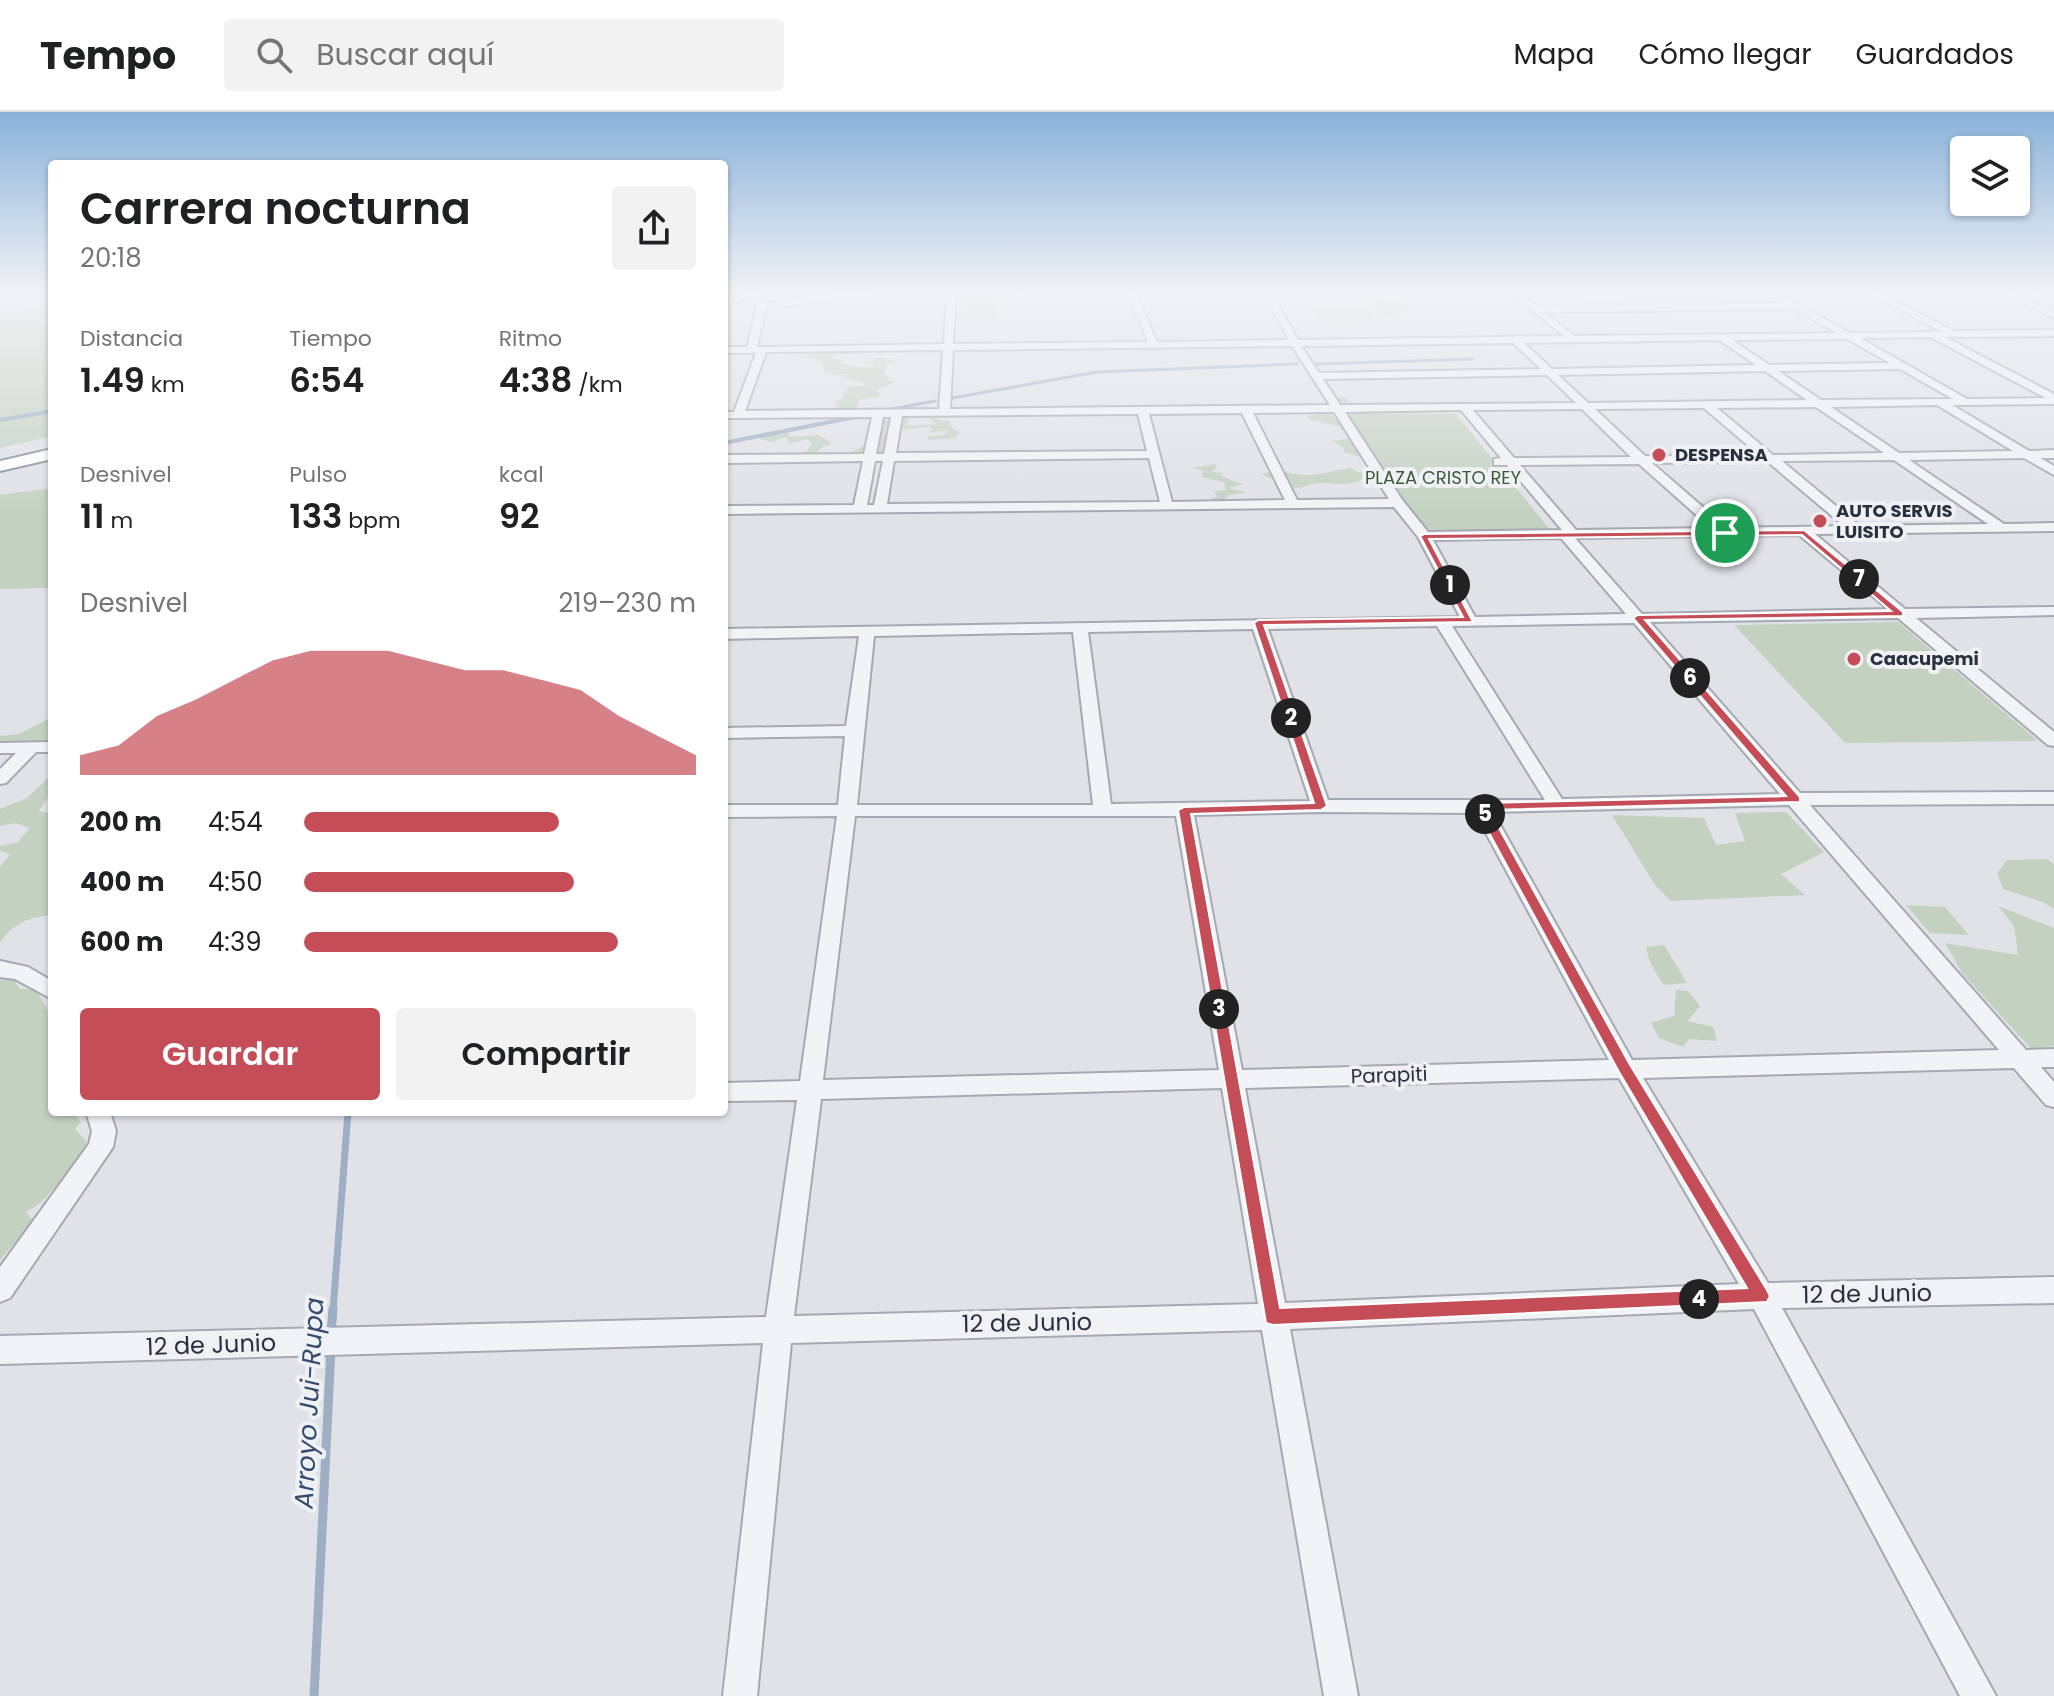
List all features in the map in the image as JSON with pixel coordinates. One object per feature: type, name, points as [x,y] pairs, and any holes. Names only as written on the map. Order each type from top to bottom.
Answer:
[{"type":"highway","points":[[0,466],[48,455]]},
{"type":"street","points":[[739,414],[753,365]]},
{"type":"street","points":[[944,412],[945,365]]},
{"type":"street","points":[[1310,365],[1398,503],[1424,536],[1469,620]]},
{"type":"street","points":[[1542,365],[1646,464],[1725,533]]},
{"type":"street","points":[[1762,365],[2002,528]]},
{"type":"street","points":[[1989,365],[2054,400]]},
{"type":"street","points":[[1318,376],[1899,366],[1966,402]]},
{"type":"street","points":[[728,415],[2054,400]]},
{"type":"street","points":[[1939,402],[2047,463],[2054,471]]},
{"type":"street","points":[[1707,405],[1858,531]]},
{"type":"street","points":[[1458,407],[2054,1098]]},
{"type":"street","points":[[1246,409],[1293,504]]},
{"type":"street","points":[[1143,410],[1167,506]]},
{"type":"street","points":[[860,509],[878,413]]},
{"type":"street","points":[[880,509],[897,413]]},
{"type":"street","points":[[728,459],[1153,454]]},
{"type":"street","points":[[1508,466],[2054,454]]},
{"type":"street","points":[[1646,464],[1780,467],[2047,463]]},
{"type":"street","points":[[728,510],[1398,503]]},
{"type":"street","points":[[1424,536],[2047,527],[2054,537]]},
{"type":"street","points":[[1804,532],[2054,741]]},
{"type":"street","points":[[728,634],[2054,611]]},
{"type":"street","points":[[1441,620],[1557,805]]},
{"type":"street","points":[[1258,623],[1321,806]]},
{"type":"street","points":[[1080,626],[1103,810]]},
{"type":"street","points":[[740,1696],[778,1330],[847,811],[867,632]]},
{"type":"street","points":[[728,733],[854,731]]},
{"type":"street","points":[[0,748],[48,747]]},
{"type":"street","points":[[0,779],[31,748]]},
{"type":"street","points":[[728,811],[1184,810],[1795,799],[2054,798]]},
{"type":"street","points":[[1481,807],[1624,1067],[1761,1296],[1979,1696]]},
{"type":"street","points":[[1184,810],[1341,1696]]},
{"type":"street","points":[[0,969],[20,972],[48,989]]},
{"type":"street","name":"Parapiti","points":[[728,1092],[2054,1058]]},
{"type":"street","points":[[0,1289],[101,1147],[104,1131],[99,1116]]},
{"type":"street","name":"12 de Junio","points":[[0,1350],[1273,1317],[1761,1296],[2054,1290]]},
{"type":"green space","points":[[0,365],[48,365],[48,437],[0,448]]},
{"type":"green space","points":[[823,365],[872,368],[872,365],[886,365],[889,367],[884,372],[888,381],[895,382],[876,390],[881,396],[858,400],[857,410],[840,411],[835,401],[841,400],[848,387],[864,386],[865,383],[839,376],[859,373],[833,375],[824,371]]},
{"type":"green space","name":"PLAZA CRISTO REY","points":[[1336,397],[1348,398],[1347,403],[1353,407],[1375,410],[1369,414],[1456,414],[1552,532],[1417,532],[1361,448],[1355,450],[1361,453],[1360,457],[1344,452],[1344,448],[1332,441],[1357,437],[1349,430],[1339,430],[1342,427],[1306,416],[1322,414],[1339,417],[1359,413],[1336,403]]},
{"type":"green space","points":[[907,417],[906,426],[936,424],[929,418],[949,421],[953,429],[960,432],[956,438],[929,440],[927,436],[944,435],[949,430],[928,433],[933,429],[929,427],[889,430],[884,432],[890,435],[890,450],[875,455],[856,454],[853,451],[868,444],[882,419],[895,423],[899,418]]},
{"type":"green space","points":[[789,432],[790,437],[818,435],[832,443],[819,449],[816,455],[804,453],[812,445],[808,439],[790,444],[787,437],[770,442],[759,439],[762,433]]},
{"type":"green space","points":[[1215,464],[1217,467],[1212,472],[1222,473],[1223,477],[1243,484],[1229,488],[1247,493],[1229,495],[1222,502],[1213,501],[1211,498],[1219,497],[1213,492],[1226,490],[1224,482],[1201,477],[1203,471],[1192,468]]},
{"type":"green space","points":[[1350,468],[1367,476],[1350,483],[1317,483],[1295,488],[1287,479],[1269,478],[1261,474],[1312,475]]},
{"type":"green space","points":[[48,489],[48,588],[0,589],[0,495]]},
{"type":"green space","name":"Caacupemi","points":[[1898,622],[2038,741],[1845,743],[1734,625]]},
{"type":"green space","points":[[48,719],[48,744],[0,746],[0,736],[19,734]]},
{"type":"green space","points":[[48,778],[48,797],[39,811],[48,813],[48,916],[22,922],[0,943],[0,867],[10,854],[0,851],[0,846],[18,842],[30,828],[16,823],[0,826],[0,809],[27,798]]},
{"type":"green space","points":[[1786,812],[1824,852],[1781,874],[1805,895],[1671,901],[1655,885],[1612,815],[1704,818],[1716,845],[1745,841],[1735,813]]},
{"type":"green space","points":[[2047,859],[2054,864],[2054,909],[2043,902],[2003,889],[1997,873],[2007,860]]},
{"type":"green space","points":[[1906,905],[1945,907],[1969,935],[1930,933]]},
{"type":"green space","points":[[1998,906],[2054,928],[2054,1046],[2031,1049],[1962,973],[1945,943],[2018,955],[2014,926]]},
{"type":"green space","points":[[1664,945],[1687,983],[1664,985],[1655,972],[1646,947]]},
{"type":"green space","points":[[0,977],[12,977],[20,989],[34,989],[48,1012],[48,1116],[76,1116],[81,1122],[75,1129],[86,1141],[85,1156],[43,1201],[26,1212],[33,1221],[0,1260]]},
{"type":"green space","points":[[1676,990],[1688,991],[1700,1006],[1688,1021],[1713,1027],[1717,1041],[1689,1039],[1683,1047],[1659,1038],[1651,1023],[1674,1016]]},
{"type":"waterway","points":[[952,398],[1097,372],[1274,365]]},
{"type":"waterway","points":[[887,410],[935,401]]},
{"type":"waterway","points":[[0,420],[47,412]]},
{"type":"waterway","points":[[35,414],[48,412]]},
{"type":"waterway","points":[[728,442],[855,417]]},
{"type":"waterway","name":"Arroyo Jui-Rupa","points":[[333,1311],[348,1116]]},
{"type":"waterway","name":"Arroyo Jui-Rupa","points":[[331,1333],[333,1309]]},
{"type":"waterway","name":"Arroyo Jui-Rupa","points":[[314,1696],[331,1348]]},
{"type":"place","name":"DESPENSA","points":[[1659,455]]},
{"type":"place","name":"AUTO SERVIS LUISITO","points":[[1820,521]]},
{"type":"place","name":"Caacupemi","points":[[1854,659]]},
{"type":"route","points":[[1804,532],[1900,614],[1638,618],[1795,799],[1481,807],[1624,1067],[1761,1296],[1273,1317],[1184,810],[1321,806],[1258,623],[1469,620],[1424,536],[1725,533],[1804,532]]}]
